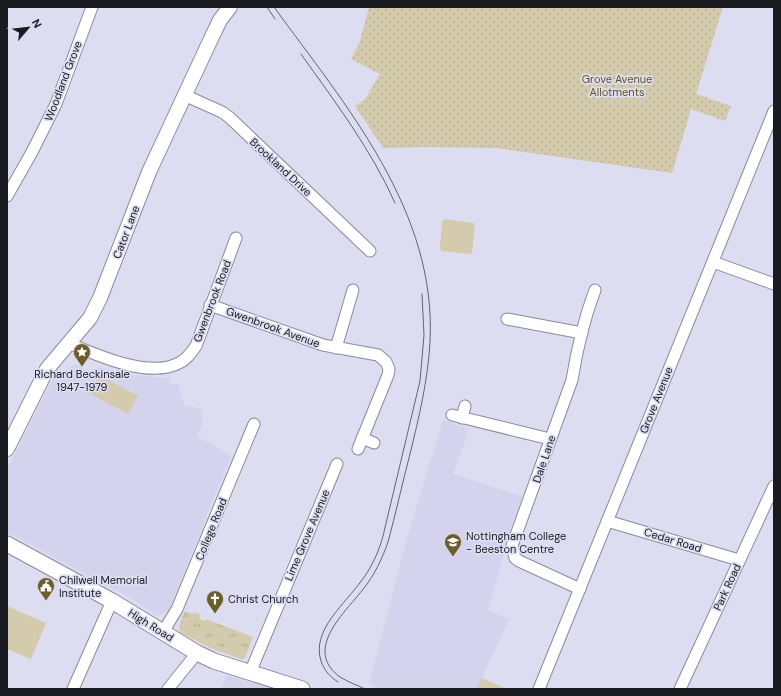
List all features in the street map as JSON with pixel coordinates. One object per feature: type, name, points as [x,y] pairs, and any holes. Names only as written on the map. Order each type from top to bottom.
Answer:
[{"type":"main road","name":"High Road","points":[[7,544],[112,601],[197,653],[214,661],[301,689]]},
{"type":"street","name":"Woodland Grove","points":[[7,196],[32,152],[56,104],[92,7]]},
{"type":"street","name":"Cator Lane","points":[[7,449],[48,369],[90,318],[100,298],[149,172],[220,20],[230,7]]},
{"type":"street","name":"Brookland Drive","points":[[184,95],[222,112],[229,117],[370,251]]},
{"type":"street","name":"Grove Avenue","points":[[539,689],[774,111]]},
{"type":"street","name":"Gwenbrook Road","points":[[68,343],[95,354],[132,365],[157,368],[169,367],[184,360],[196,346],[236,238]]},
{"type":"street","points":[[713,262],[774,284]]},
{"type":"street","points":[[336,348],[353,290]]},
{"type":"street","name":"Dale Lane","points":[[580,589],[519,561],[515,558],[512,550],[512,541],[533,490],[572,380],[574,364],[595,290]]},
{"type":"street","name":"Gwenbrook Avenue","points":[[210,305],[323,345],[378,355],[385,360],[388,366],[388,375],[358,449]]},
{"type":"street","points":[[507,319],[536,319],[582,333]]},
{"type":"street","points":[[465,406],[457,417],[550,439]]},
{"type":"street","name":"College Road","points":[[163,632],[178,609],[254,424]]},
{"type":"street","points":[[362,438],[374,443]]},
{"type":"street","name":"Lime Grove Avenue","points":[[250,673],[337,464]]},
{"type":"street","name":"Park Road","points":[[680,689],[774,486]]},
{"type":"street","name":"Cedar Road","points":[[607,521],[739,560]]},
{"type":"street","points":[[73,689],[112,601]]},
{"type":"street","points":[[168,689],[197,653]]},
{"type":"shaded area","points":[[77,364],[95,374],[99,367],[128,375],[170,378],[170,384],[178,384],[184,405],[201,409],[203,423],[197,436],[231,456],[169,610],[158,616],[132,599],[7,532],[7,470],[56,374]]},
{"type":"shaded area","name":"Nottingham College - Beeston Centre","points":[[443,420],[469,429],[453,474],[524,497],[505,542],[504,554],[488,610],[509,619],[477,689],[382,689],[369,683],[408,535]]},
{"type":"shaded area","points":[[227,675],[271,689],[221,689]]},
{"type":"green space","name":"Grove Avenue Allotments","points":[[369,7],[723,7],[696,94],[731,106],[725,121],[691,109],[672,173],[495,148],[383,148],[355,106],[365,99],[380,74],[351,59],[359,44]]},
{"type":"green space","points":[[445,219],[475,224],[472,253],[468,254],[441,251],[442,221]]},
{"type":"green space","points":[[99,375],[138,396],[128,414],[89,393]]},
{"type":"green space","points":[[7,606],[46,623],[31,659],[7,649]]},
{"type":"green space","points":[[185,611],[193,614],[194,612],[201,615],[199,619],[205,621],[206,619],[253,637],[247,653],[242,656],[179,629],[181,619]]},
{"type":"green space","points":[[179,629],[242,656],[247,653],[244,659],[241,659],[213,649],[181,633]]},
{"type":"green space","points":[[481,678],[507,689],[477,689]]},
{"type":"tram line","points":[[267,7],[275,19]]},
{"type":"tram line","points":[[274,7],[330,83],[382,162],[403,205],[419,248],[428,294],[430,342],[423,398],[388,542],[372,577],[338,619],[326,643],[325,655],[329,666],[340,677],[365,689]]},
{"type":"tram line","points":[[301,54],[364,145],[395,203]]},
{"type":"tram line","points":[[338,682],[332,678],[322,664],[319,650],[321,638],[325,628],[339,608],[366,575],[375,559],[381,542],[420,381],[424,335],[422,294]]},
{"type":"place","name":"Richard Beckinsale 1947-1979","points":[[82,367]]},
{"type":"place","name":"Nottingham College - Beeston Centre","points":[[453,557]]},
{"type":"place","name":"Chilwell Memorial Institute","points":[[46,601]]},
{"type":"place","name":"Christ Church","points":[[215,614]]}]
